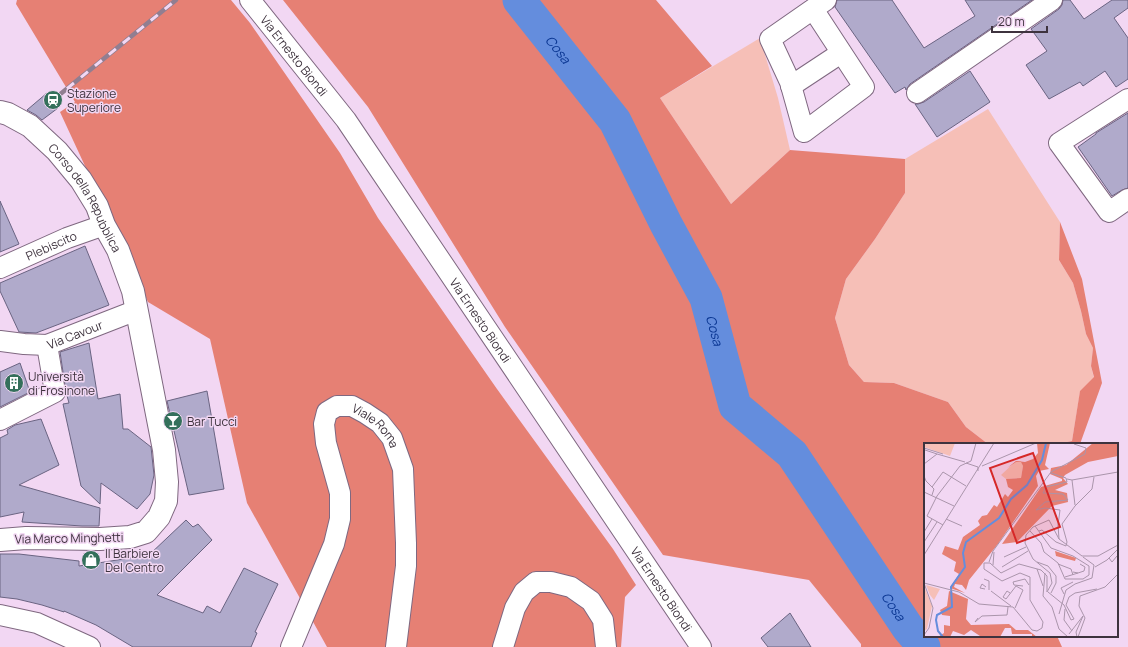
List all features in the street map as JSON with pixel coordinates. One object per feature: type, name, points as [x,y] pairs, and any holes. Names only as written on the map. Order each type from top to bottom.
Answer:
[{"type":"main road","name":"Corso della Repubblica","points":[[0,112],[8,114],[30,126],[57,151],[81,180],[97,206],[104,225],[118,250],[133,291],[137,310]]},
{"type":"main road","name":"Via Marco Minghetti","points":[[0,540],[26,538],[100,539],[130,537],[146,532],[159,517],[166,501],[167,482],[164,450],[137,310]]},
{"type":"street","points":[[917,93],[1052,0]]},
{"type":"street","name":"Via Ernesto Biondi","points":[[253,3],[346,120],[701,647]]},
{"type":"street","points":[[819,5],[841,53],[864,87],[804,132],[791,86],[770,39],[819,5]]},
{"type":"street","points":[[791,86],[841,53]]},
{"type":"street","points":[[1128,100],[1059,143],[1109,212],[1128,199]]},
{"type":"street","name":"Plebiscito","points":[[0,268],[67,238],[104,225]]},
{"type":"street","name":"Via Cavour","points":[[0,420],[55,392],[47,345],[137,310]]},
{"type":"street","points":[[0,341],[47,345]]},
{"type":"street","name":"Viale Roma","points":[[291,647],[334,544],[340,519],[340,492],[326,443],[324,424],[327,412],[337,406],[352,406],[380,423],[392,438],[403,469],[406,566],[396,647]]},
{"type":"street","points":[[503,647],[515,608],[524,592],[536,582],[551,582],[571,587],[591,601],[603,620],[606,647]]},
{"type":"street","points":[[0,615],[37,623],[90,647]]},
{"type":"shaded area","points":[[17,0],[231,0],[250,23],[340,153],[378,218],[497,389],[613,549],[636,585],[625,597],[621,647],[327,647],[247,503],[210,339],[148,302],[60,112],[75,102],[16,4]]},
{"type":"shaded area","points":[[283,0],[656,0],[712,66],[660,98],[731,204],[790,150],[905,159],[905,193],[875,239],[846,279],[835,318],[849,365],[864,382],[894,383],[948,402],[966,427],[987,443],[924,443],[924,637],[1057,637],[1062,647],[861,647],[861,644],[809,580],[663,555],[505,327],[368,107]]},
{"type":"shaded area","points":[[760,38],[778,98],[790,150],[731,204],[660,98]]},
{"type":"shaded area","points":[[988,109],[1060,222],[1059,260],[1073,283],[1086,334],[1093,348],[1091,366],[1094,378],[1080,392],[1072,441],[1063,443],[987,443],[966,427],[948,402],[894,383],[864,382],[849,365],[835,318],[846,279],[875,239],[905,193],[905,159]]},
{"type":"shaded area","points":[[1060,222],[1082,279],[1102,383],[1080,443],[1063,443],[1072,441],[1080,391],[1094,377],[1091,366],[1093,348],[1086,334],[1073,283],[1059,260]]},
{"type":"building","points":[[837,0],[892,0],[924,48],[975,16],[965,0],[1032,0],[910,84],[906,90],[905,87],[895,93],[835,7]]},
{"type":"building","points":[[1063,0],[1070,0],[1084,19],[1112,0],[1128,0],[1128,8],[1114,18],[1128,38],[1128,79],[1116,87],[1105,71],[1083,86],[1080,82],[1049,99],[1026,65],[1047,51],[1031,29],[1059,9]]},
{"type":"building","points":[[970,71],[990,102],[937,137],[915,104],[924,102]]},
{"type":"building","name":"Stazione Superiore","points":[[47,93],[58,108],[42,120],[27,110]]},
{"type":"building","points":[[1128,113],[1128,188],[1112,196],[1078,147],[1096,133]]},
{"type":"building","points":[[0,201],[19,244],[0,252]]},
{"type":"building","points":[[85,246],[109,305],[36,333],[19,332],[0,291],[0,283]]},
{"type":"building","points":[[89,343],[98,399],[120,394],[123,429],[128,429],[151,447],[154,475],[150,494],[137,509],[101,483],[100,504],[81,486],[63,404],[69,403],[60,352]]},
{"type":"building","name":"Università di Frosinone","points":[[20,363],[30,392],[0,407],[0,372]]},
{"type":"building","points":[[207,391],[224,489],[189,495],[167,401]]},
{"type":"building","points":[[41,419],[59,465],[19,485],[100,508],[99,526],[22,522],[24,512],[0,517],[0,438],[8,434],[7,430],[15,425]]},
{"type":"building","points":[[186,520],[193,527],[198,524],[212,540],[157,595],[203,613],[207,606],[220,613],[244,568],[278,584],[255,632],[257,633],[251,647],[133,647],[96,625],[64,611],[17,599],[0,597],[0,554],[19,554],[79,561],[79,566],[149,555]]},
{"type":"building","points":[[790,613],[811,647],[768,647],[761,638]]},
{"type":"waterway","name":"Cosa","points":[[519,0],[615,121],[666,224],[706,298],[735,406],[792,454],[908,628],[924,647]]},
{"type":"railway","points":[[53,100],[176,0]]},
{"type":"place","name":"Stazione Superiore","points":[[53,100]]},
{"type":"place","name":"Università di Frosinone","points":[[14,383]]},
{"type":"place","name":"Bar Tucci","points":[[173,421]]},
{"type":"place","name":"Il Barbiere Del Centro","points":[[91,560]]}]
